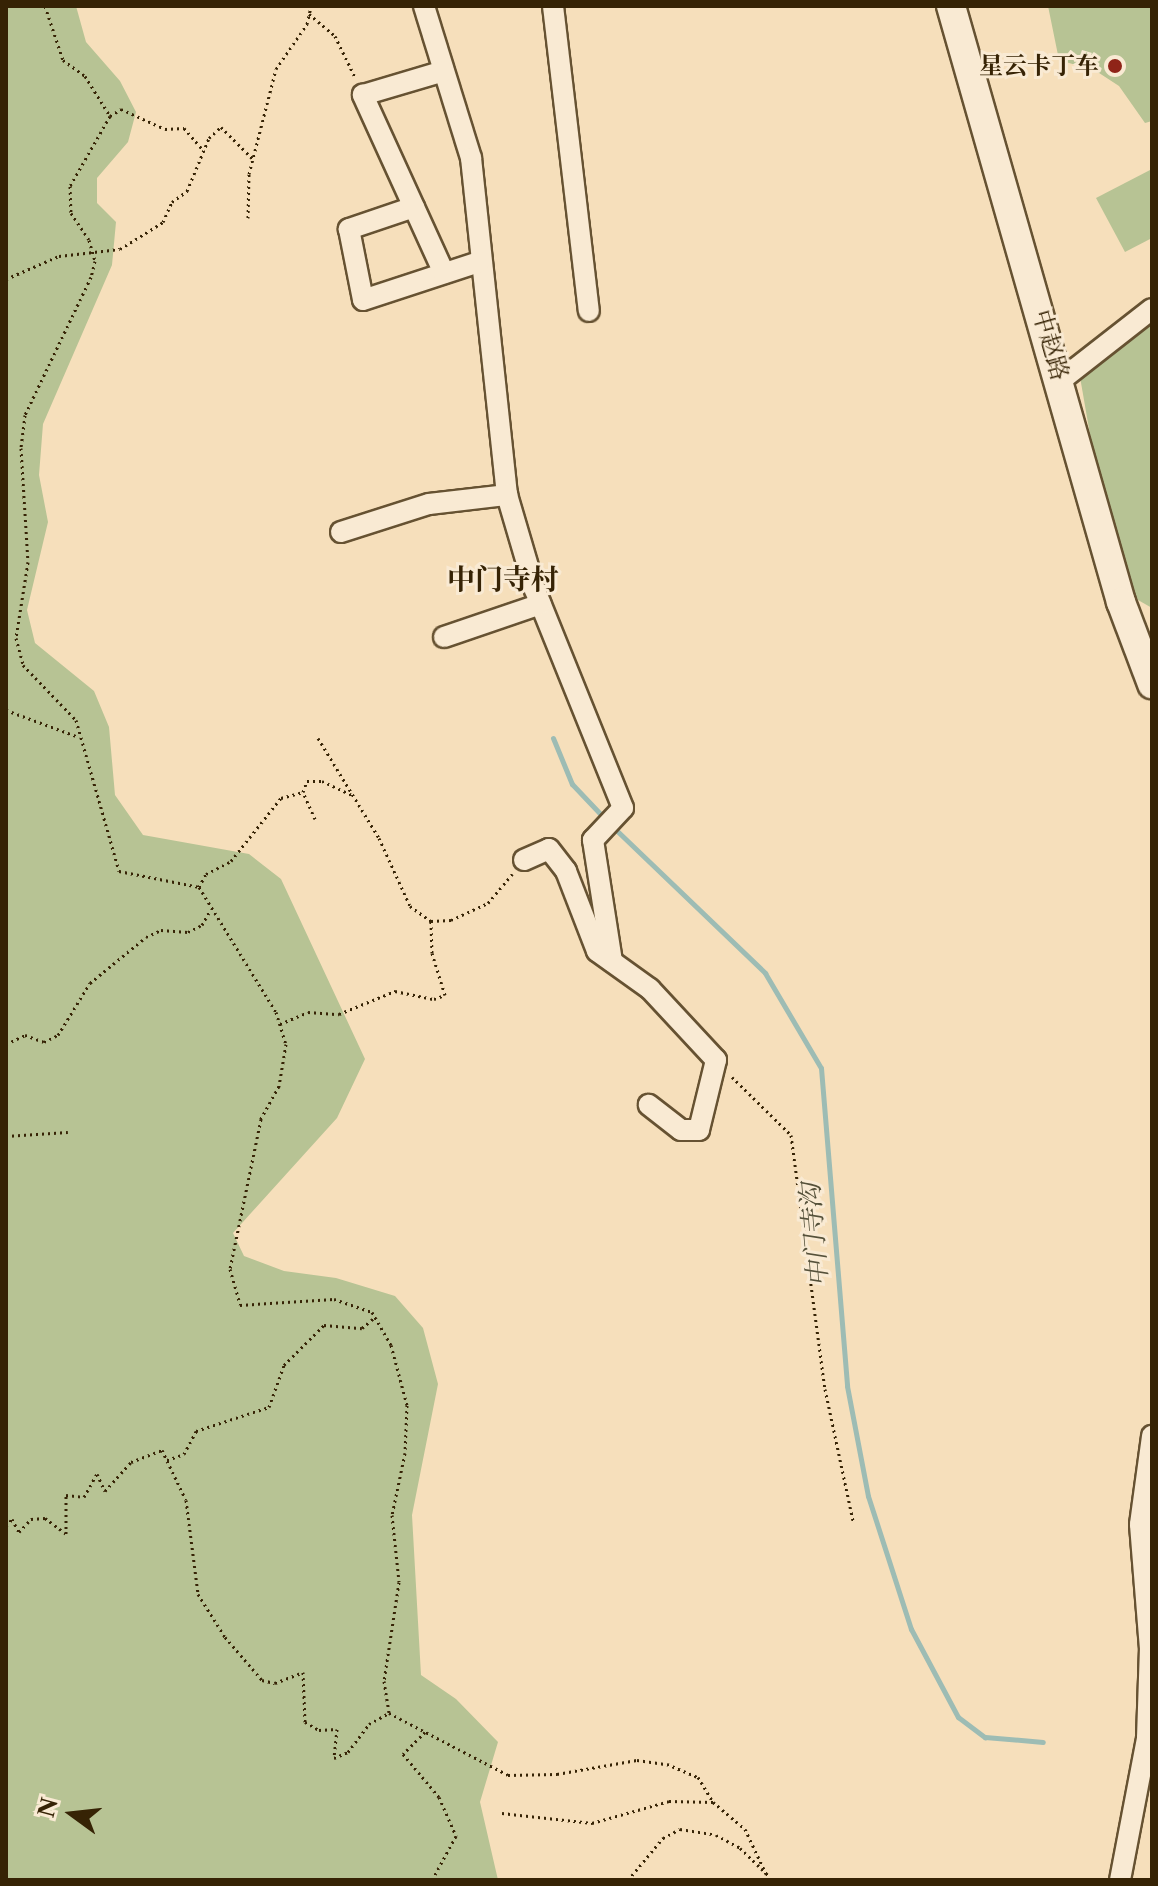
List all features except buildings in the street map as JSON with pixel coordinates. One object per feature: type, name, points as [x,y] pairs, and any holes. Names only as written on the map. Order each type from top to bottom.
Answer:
[{"type":"street","points":[[424,6],[471,158],[479,262],[507,495],[541,604],[623,808],[593,840],[612,962]]},
{"type":"street","points":[[553,6],[589,311]]},
{"type":"street","name":"中赵路","points":[[951,6],[1061,380],[1121,602],[1152,684]]},
{"type":"street","points":[[444,71],[363,95],[444,273]]},
{"type":"street","points":[[414,207],[349,229],[363,300],[479,262]]},
{"type":"street","points":[[1061,380],[1152,309]]},
{"type":"street","points":[[341,532],[429,504],[507,495]]},
{"type":"street","points":[[444,637],[541,604]]},
{"type":"street","points":[[524,860],[549,849],[566,871],[597,951],[650,989],[716,1060],[699,1130],[681,1130],[649,1105]]},
{"type":"street","points":[[1120,1880],[1147,1738],[1150,1649],[1140,1524],[1152,1436]]},
{"type":"path","points":[[45,6],[63,60],[85,76],[110,116]]},
{"type":"path","points":[[248,218],[253,159],[276,69],[311,6]]},
{"type":"path","points":[[309,14],[335,36],[363,95]]},
{"type":"path","points":[[199,887],[119,871],[76,720],[23,665],[16,638],[28,562],[21,448],[25,415],[91,277],[95,261],[71,213],[70,186],[110,116],[121,109],[165,129],[184,128],[204,151]]},
{"type":"path","points":[[6,279],[90,250],[120,249],[163,222],[172,202],[187,191],[204,151],[221,127],[253,159]]},
{"type":"path","points":[[6,710],[79,737]]},
{"type":"path","points":[[318,738],[354,796],[410,906],[431,921],[451,920],[488,903],[524,860]]},
{"type":"path","points":[[315,819],[303,792],[307,781],[322,781],[354,796]]},
{"type":"path","points":[[199,887],[206,874],[231,861],[281,798],[303,792]]},
{"type":"path","points":[[199,887],[280,1024],[286,1044],[279,1086],[261,1119],[230,1269],[240,1305],[334,1299],[375,1317],[391,1345],[407,1405],[405,1453],[392,1515],[399,1582],[384,1681],[389,1713]]},
{"type":"path","points":[[6,1044],[25,1035],[44,1042],[58,1035],[90,983],[146,937],[161,930],[188,932],[202,925],[211,909]]},
{"type":"path","points":[[280,1024],[308,1012],[339,1014],[395,991],[434,999],[445,995],[432,953],[431,921]]},
{"type":"path","points":[[716,1060],[791,1135],[825,1389],[853,1521]]},
{"type":"path","points":[[6,1136],[68,1132]]},
{"type":"path","points":[[167,1460],[184,1454],[196,1431],[269,1407],[284,1365],[324,1325],[362,1328],[375,1317]]},
{"type":"path","points":[[6,1526],[12,1519],[19,1532],[31,1519],[45,1518],[66,1534],[66,1495],[84,1497],[97,1474],[105,1491],[131,1462],[162,1450],[186,1500],[198,1594],[225,1637],[262,1680],[275,1683],[303,1672],[305,1722],[319,1730],[337,1729],[334,1758],[348,1752],[369,1724],[389,1713]]},
{"type":"path","points":[[389,1713],[508,1775],[557,1774],[637,1760],[667,1764],[698,1777],[713,1802],[745,1829],[769,1878]]},
{"type":"path","points":[[425,1732],[403,1754],[439,1797],[456,1836],[432,1880]]},
{"type":"path","points":[[502,1813],[592,1823],[669,1801],[713,1802]]},
{"type":"path","points":[[628,1880],[663,1838],[680,1829],[716,1835],[740,1848],[769,1878]]},
{"type":"green space","points":[[6,6],[76,6],[86,42],[120,81],[136,112],[128,142],[97,178],[97,203],[116,222],[112,265],[43,424],[39,475],[48,522],[27,610],[35,643],[94,691],[109,727],[115,795],[143,835],[249,854],[281,879],[365,1059],[337,1118],[233,1233],[244,1256],[284,1271],[336,1278],[395,1296],[423,1328],[438,1384],[412,1515],[421,1675],[456,1699],[498,1742],[480,1802],[498,1880],[6,1880]]},
{"type":"green space","name":"星云卡丁车","points":[[1048,6],[1152,6],[1152,121],[1145,123],[1119,86],[1096,71],[1059,60]]},
{"type":"green space","points":[[1152,169],[1152,238],[1125,252],[1096,198]]},
{"type":"green space","points":[[1152,323],[1152,608],[1138,600],[1108,538],[1080,377]]},
{"type":"waterway","name":"中门寺沟","points":[[553,738],[572,784],[606,820]]},
{"type":"waterway","name":"中门寺沟","points":[[613,827],[765,973],[821,1068],[847,1386],[868,1496],[911,1629],[958,1717],[985,1737],[1043,1742]]},
{"type":"place","name":"星云卡丁车","points":[[1115,66]]},
{"type":"district","name":"中门寺村","points":[[503,579]]}]
